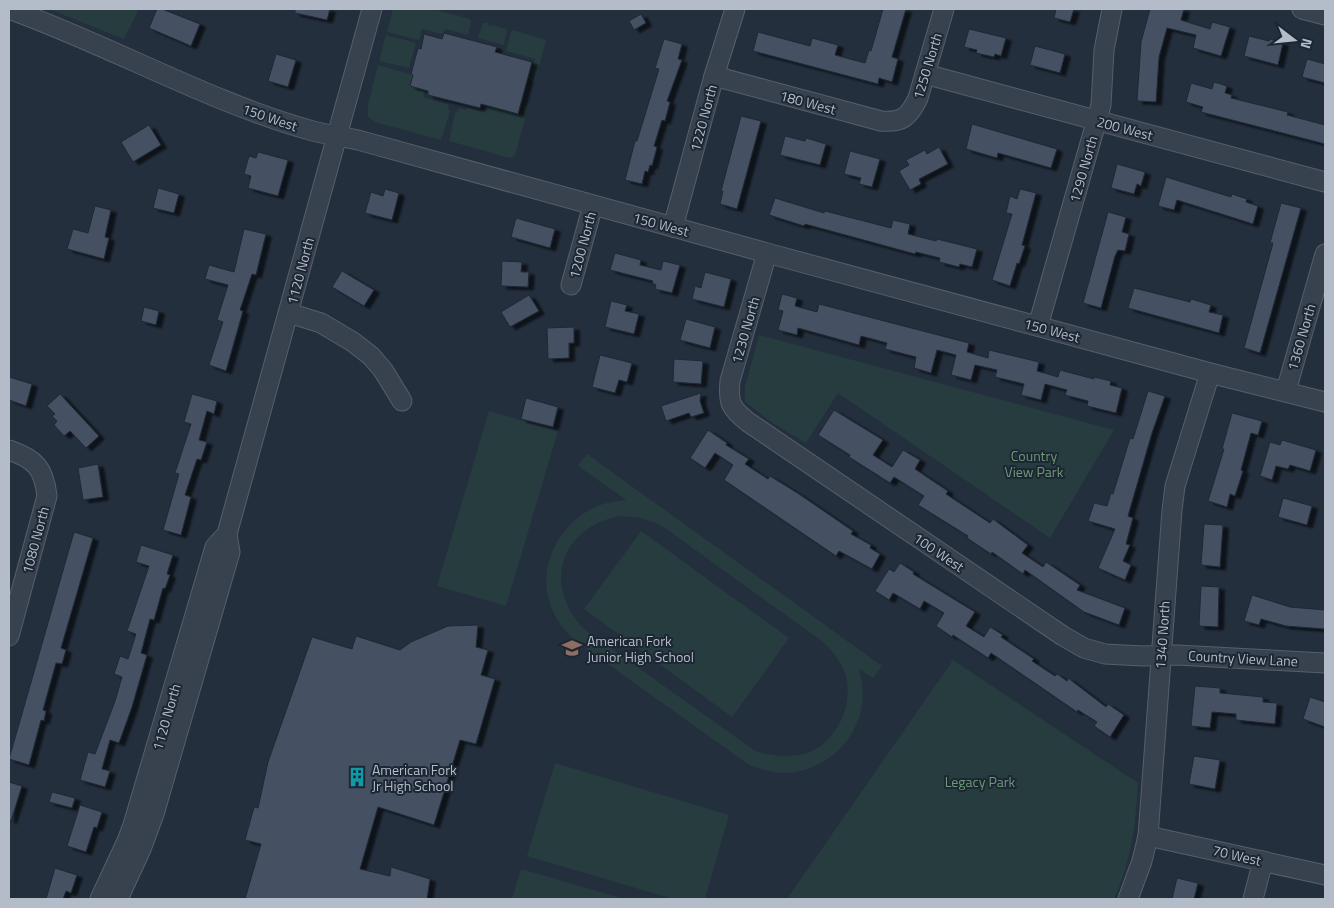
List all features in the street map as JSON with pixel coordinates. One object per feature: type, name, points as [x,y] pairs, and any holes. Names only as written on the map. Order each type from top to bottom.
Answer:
[{"type":"street","name":"1120 North","points":[[118,899],[142,849],[154,814],[230,552],[227,534],[372,9]]},
{"type":"street","name":"1220 North","points":[[673,227],[714,76],[735,9]]},
{"type":"street","name":"1250 North","points":[[902,119],[912,111],[918,98],[944,9]]},
{"type":"street","name":"1290 North","points":[[1038,326],[1101,105],[1104,50],[1112,9]]},
{"type":"street","points":[[1302,9],[1325,15]]},
{"type":"street","name":"150 West","points":[[9,10],[68,31],[245,109],[315,132],[358,140],[767,253],[1210,373],[1325,402]]},
{"type":"street","name":"200 West","points":[[925,74],[1325,182]]},
{"type":"street","name":"180 West","points":[[714,76],[881,121],[892,122],[902,119]]},
{"type":"street","name":"1200 North","points":[[571,284],[593,205]]},
{"type":"street","name":"1230 North","points":[[732,408],[728,396],[730,381],[767,253]]},
{"type":"street","name":"1360 North","points":[[1286,391],[1325,254]]},
{"type":"street","points":[[289,313],[321,323],[353,342],[371,356],[383,370],[402,401]]},
{"type":"street","name":"1340 North","points":[[1128,899],[1142,861],[1148,836],[1169,541],[1175,486],[1210,373]]},
{"type":"street","name":"100 West","points":[[732,408],[748,422],[1063,636],[1084,648],[1105,654],[1161,656]]},
{"type":"street","name":"1080 North","points":[[9,450],[28,458],[36,464],[46,484],[47,496],[9,636]]},
{"type":"street","name":"1120 North","points":[[100,899],[133,825],[215,547],[227,534]]},
{"type":"street","name":"Country View Lane","points":[[1161,656],[1177,655],[1325,663]]},
{"type":"street","name":"70 West","points":[[1148,836],[1325,875]]},
{"type":"street","points":[[1253,899],[1262,861]]},
{"type":"green space","points":[[49,9],[139,9],[124,39]]},
{"type":"green space","points":[[393,9],[433,9],[470,19],[468,35],[445,29],[442,34],[422,29],[419,40],[387,32]]},
{"type":"green space","points":[[483,23],[507,29],[504,45],[478,38]]},
{"type":"green space","points":[[513,30],[546,40],[535,82],[530,81],[535,59],[506,51]]},
{"type":"green space","points":[[386,35],[416,43],[409,68],[379,61]]},
{"type":"green space","points":[[378,65],[413,75],[410,86],[425,90],[423,97],[449,105],[448,109],[450,111],[441,140],[375,122],[368,117],[368,105]]},
{"type":"green space","points":[[525,104],[528,107],[515,156],[510,158],[449,141],[455,113],[458,112],[459,108],[466,110],[468,108],[482,112],[485,105],[522,115]]},
{"type":"green space","name":"Country View Park","points":[[759,335],[1114,430],[1050,538],[838,393],[806,443],[771,422],[745,402],[745,387]]},
{"type":"green space","points":[[489,411],[558,431],[506,606],[437,586]]},
{"type":"green space","points":[[587,454],[882,666],[873,678],[859,669],[863,694],[859,717],[854,730],[837,751],[814,767],[800,771],[776,772],[749,765],[574,640],[567,633],[552,609],[547,593],[546,577],[549,561],[555,546],[575,520],[588,511],[603,504],[626,500],[578,466]],"holes":[[[620,516],[638,518],[665,528],[823,642],[831,650],[842,666],[848,691],[842,718],[836,730],[827,741],[816,749],[792,756],[780,756],[755,751],[584,629],[571,612],[563,595],[561,577],[564,561],[571,545],[583,532],[600,522]]]},
{"type":"green space","points":[[641,531],[789,638],[732,717],[584,609]]},
{"type":"green space","name":"Legacy Park","points":[[953,660],[1138,783],[1132,842],[1125,870],[1114,899],[787,899]]},
{"type":"green space","points":[[555,763],[729,815],[705,899],[673,899],[527,856]]},
{"type":"green space","points":[[521,869],[625,899],[512,899]]},
{"type":"building","points":[[157,9],[162,9],[200,24],[191,46],[149,28]]},
{"type":"building","points":[[295,9],[330,9],[327,20],[295,13]]},
{"type":"building","points":[[883,9],[906,9],[892,57],[898,59],[892,82],[879,78],[878,84],[753,51],[758,32],[810,46],[812,38],[838,45],[835,55],[865,63],[869,50],[871,51]]},
{"type":"building","points":[[1056,9],[1074,9],[1070,22],[1054,18]]},
{"type":"building","points":[[1150,9],[1184,9],[1181,20],[1210,29],[1212,22],[1230,27],[1221,56],[1193,48],[1196,35],[1167,28],[1159,57],[1156,102],[1137,101],[1141,42]]},
{"type":"building","points":[[641,14],[646,23],[634,30],[629,21]]},
{"type":"building","points":[[969,29],[1006,38],[1001,56],[995,54],[994,57],[976,53],[977,50],[964,47]]},
{"type":"building","points":[[444,33],[497,47],[495,52],[532,62],[518,114],[481,104],[480,108],[428,95],[428,91],[410,86],[418,48],[421,49],[424,34],[442,39]]},
{"type":"building","points":[[1249,36],[1283,43],[1278,65],[1244,56]]},
{"type":"building","points":[[664,39],[682,44],[678,59],[682,60],[667,101],[670,102],[665,121],[662,120],[654,146],[657,147],[652,166],[650,165],[648,172],[645,171],[642,184],[625,180],[635,141],[637,141],[659,69],[655,68]]},
{"type":"building","points":[[1035,46],[1065,54],[1060,73],[1030,65]]},
{"type":"building","points":[[276,54],[296,60],[288,87],[268,81]]},
{"type":"building","points":[[1307,59],[1325,64],[1325,83],[1302,77]]},
{"type":"building","points":[[1214,82],[1227,86],[1225,93],[1232,95],[1231,98],[1288,112],[1287,115],[1325,125],[1325,144],[1201,112],[1203,107],[1186,102],[1191,83],[1212,89]]},
{"type":"building","points":[[741,116],[761,121],[737,209],[720,204],[723,191],[721,191]]},
{"type":"building","points":[[972,124],[1057,149],[1051,168],[998,153],[997,158],[966,149]]},
{"type":"building","points":[[149,125],[161,145],[133,162],[121,142]]},
{"type":"building","points":[[785,136],[805,141],[806,138],[826,144],[820,165],[780,155]]},
{"type":"building","points":[[939,147],[948,164],[919,179],[921,184],[910,190],[899,171],[909,165],[906,160],[925,150],[927,154]]},
{"type":"building","points":[[850,151],[880,159],[872,187],[859,184],[861,178],[844,174]]},
{"type":"building","points":[[258,152],[288,160],[278,196],[248,188],[251,176],[244,174],[249,156],[256,158]]},
{"type":"building","points":[[1117,164],[1145,172],[1141,186],[1137,184],[1134,194],[1111,188]]},
{"type":"building","points":[[1166,177],[1231,197],[1232,194],[1247,199],[1246,202],[1258,206],[1253,224],[1177,200],[1174,210],[1158,206]]},
{"type":"building","points":[[158,188],[179,194],[174,213],[153,208]]},
{"type":"building","points":[[385,189],[399,193],[392,220],[365,213],[371,192],[383,196]]},
{"type":"building","points":[[1020,189],[1036,193],[1022,245],[1025,246],[1019,264],[1017,263],[1010,286],[992,280],[1012,214],[1006,213],[1010,196],[1017,199]]},
{"type":"building","points":[[775,198],[824,213],[825,211],[891,228],[893,220],[910,224],[908,234],[977,249],[972,267],[960,264],[959,267],[939,262],[940,258],[916,252],[915,254],[805,224],[804,226],[769,215]]},
{"type":"building","points":[[1281,203],[1301,208],[1260,353],[1244,348],[1273,243],[1270,243]]},
{"type":"building","points":[[95,206],[111,210],[105,237],[109,238],[104,259],[67,249],[73,229],[88,233]]},
{"type":"building","points":[[1108,212],[1126,217],[1122,232],[1129,234],[1125,251],[1118,250],[1115,256],[1101,308],[1083,303]]},
{"type":"building","points":[[516,218],[555,229],[550,248],[511,237]]},
{"type":"building","points":[[244,229],[266,234],[256,275],[252,274],[240,310],[243,311],[226,371],[209,365],[223,322],[217,320],[228,285],[205,279],[209,265],[234,272]]},
{"type":"building","points":[[615,253],[641,260],[640,265],[661,270],[663,261],[680,265],[672,293],[655,289],[656,285],[652,283],[653,281],[610,270]]},
{"type":"building","points":[[502,261],[522,262],[521,272],[529,272],[528,287],[501,286]]},
{"type":"building","points":[[342,271],[374,290],[364,306],[332,287]]},
{"type":"building","points":[[705,272],[731,279],[724,307],[692,299],[695,286],[701,288]]},
{"type":"building","points":[[1134,288],[1190,302],[1191,299],[1211,305],[1209,312],[1223,315],[1219,333],[1128,308]]},
{"type":"building","points":[[782,294],[797,298],[795,306],[817,312],[819,304],[969,343],[967,352],[988,358],[989,350],[1039,362],[1037,371],[1058,377],[1060,370],[1094,379],[1094,377],[1111,381],[1110,385],[1122,388],[1116,413],[1087,406],[1088,401],[1065,395],[1067,390],[1045,384],[1041,400],[1021,395],[1024,384],[995,377],[997,370],[975,365],[971,380],[951,375],[956,355],[937,350],[931,373],[914,368],[916,357],[885,349],[887,343],[861,336],[859,345],[798,328],[797,335],[778,330],[783,311],[778,310]]},
{"type":"building","points":[[529,295],[539,311],[510,327],[501,312]]},
{"type":"building","points":[[611,301],[627,305],[625,311],[639,314],[634,334],[605,327]]},
{"type":"building","points":[[144,307],[159,311],[156,325],[141,321]]},
{"type":"building","points":[[686,319],[715,327],[710,348],[680,340]]},
{"type":"building","points":[[574,327],[574,343],[569,343],[569,358],[548,359],[547,328]]},
{"type":"building","points":[[600,355],[632,363],[627,382],[619,380],[615,393],[592,387]]},
{"type":"building","points":[[674,359],[703,361],[701,384],[673,382]]},
{"type":"building","points":[[9,377],[32,384],[26,406],[9,400]]},
{"type":"building","points":[[1148,391],[1165,396],[1152,433],[1128,516],[1133,518],[1126,544],[1130,545],[1123,561],[1131,565],[1125,580],[1098,568],[1115,529],[1088,521],[1094,503],[1107,506],[1111,493],[1113,494],[1130,438],[1133,439]]},
{"type":"building","points":[[701,393],[700,401],[704,413],[691,417],[689,413],[666,421],[661,406]]},
{"type":"building","points":[[60,394],[99,436],[86,448],[70,431],[64,436],[54,425],[57,421],[52,416],[55,414],[47,406]]},
{"type":"building","points":[[192,394],[217,401],[214,414],[207,411],[199,440],[207,442],[201,460],[197,459],[185,495],[191,497],[181,535],[163,530],[179,474],[175,473],[191,424],[184,422]]},
{"type":"building","points":[[526,398],[558,407],[553,427],[521,419]]},
{"type":"building","points":[[834,410],[883,440],[873,455],[892,467],[903,450],[920,460],[915,469],[948,491],[946,494],[990,523],[993,519],[1028,545],[1022,553],[1043,567],[1046,562],[1080,585],[1077,590],[1125,608],[1119,625],[1084,612],[1025,570],[1023,574],[992,552],[991,554],[967,538],[968,536],[918,505],[924,496],[894,477],[890,483],[818,435]]},
{"type":"building","points":[[1232,413],[1262,421],[1258,435],[1251,433],[1241,470],[1243,471],[1235,496],[1230,494],[1227,507],[1208,501],[1224,449],[1222,449]]},
{"type":"building","points":[[708,430],[727,443],[726,445],[749,459],[745,464],[768,479],[770,476],[799,494],[853,531],[851,534],[871,545],[870,548],[880,554],[872,569],[839,551],[836,556],[724,480],[733,465],[715,453],[705,468],[690,458]]},
{"type":"building","points":[[1282,440],[1316,450],[1310,471],[1290,465],[1288,469],[1276,466],[1272,480],[1260,476],[1270,442],[1280,445]]},
{"type":"building","points":[[98,464],[103,497],[83,500],[78,468]]},
{"type":"building","points":[[1283,498],[1312,506],[1307,525],[1278,517]]},
{"type":"building","points":[[1204,524],[1223,525],[1220,567],[1201,565]]},
{"type":"building","points":[[74,532],[93,538],[61,648],[66,650],[62,664],[56,663],[43,710],[46,711],[44,721],[41,720],[29,765],[9,759]]},
{"type":"building","points":[[141,545],[173,555],[167,574],[170,575],[165,589],[163,588],[154,620],[150,619],[141,653],[147,655],[132,707],[119,743],[110,740],[102,769],[110,771],[105,787],[80,780],[88,752],[95,754],[115,701],[122,677],[114,674],[120,656],[128,659],[136,634],[127,631],[149,566],[136,562]]},
{"type":"building","points":[[900,563],[914,572],[913,574],[975,612],[966,626],[984,637],[990,627],[1003,635],[1001,637],[1034,659],[1032,661],[1055,676],[1057,674],[1067,681],[1068,678],[1106,707],[1108,704],[1124,715],[1110,737],[1094,726],[1097,722],[1078,710],[1077,712],[991,653],[988,658],[936,626],[944,613],[924,601],[920,609],[893,593],[889,600],[875,591],[889,569],[894,572]]},
{"type":"building","points":[[1201,586],[1219,587],[1218,627],[1199,626]]},
{"type":"building","points":[[1252,595],[1290,607],[1325,610],[1325,629],[1286,626],[1261,619],[1259,625],[1244,621]]},
{"type":"building","name":"American Fork Jr High School","points":[[478,625],[476,647],[488,650],[481,675],[495,679],[476,744],[460,740],[434,825],[378,807],[360,869],[390,876],[391,867],[430,879],[427,899],[245,899],[261,844],[245,840],[254,807],[258,808],[268,762],[312,637],[352,649],[356,636],[400,650],[411,642],[448,626]]},
{"type":"building","points":[[1195,686],[1220,688],[1220,693],[1263,697],[1263,702],[1277,703],[1275,724],[1236,720],[1236,714],[1212,712],[1210,728],[1191,726]]},
{"type":"building","points":[[1310,697],[1325,702],[1325,727],[1303,719]]},
{"type":"building","points":[[1194,756],[1220,760],[1215,789],[1189,784]]},
{"type":"building","points":[[9,782],[22,786],[11,821],[9,820]]},
{"type":"building","points":[[52,792],[75,798],[72,808],[49,802]]},
{"type":"building","points":[[80,805],[102,812],[97,828],[94,827],[86,852],[67,846]]},
{"type":"building","points":[[55,868],[77,875],[71,893],[66,891],[63,899],[46,899]]},
{"type":"building","points":[[1177,878],[1198,883],[1194,899],[1172,899]]},
{"type":"place","name":"American Fork Junior High School","points":[[572,648]]},
{"type":"place","name":"American Fork Jr High School","points":[[357,777]]}]
